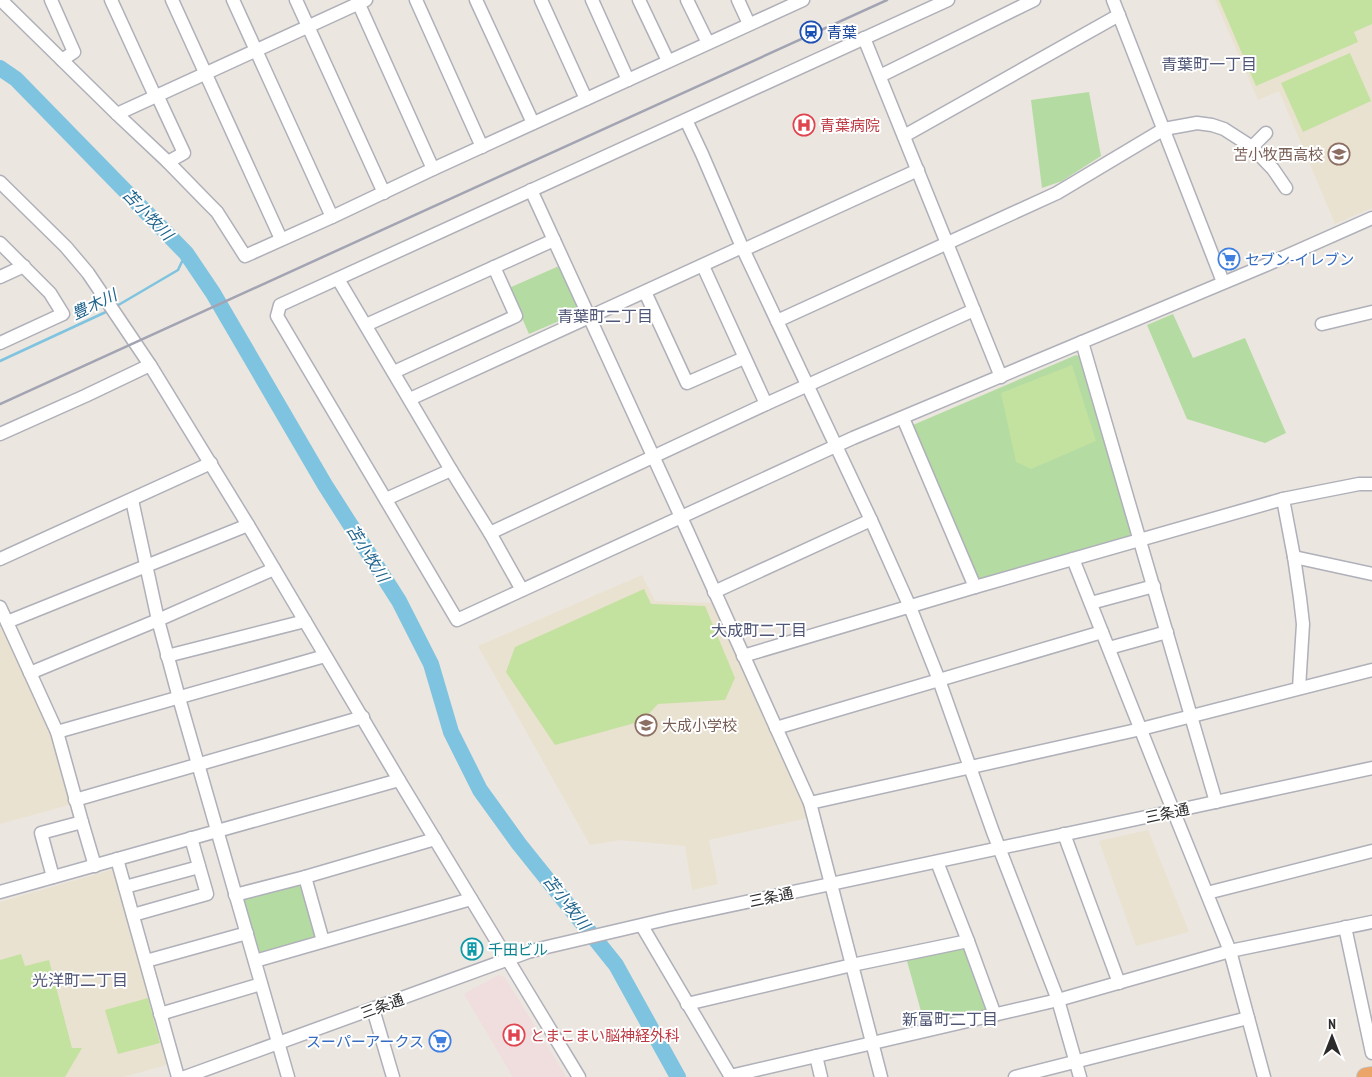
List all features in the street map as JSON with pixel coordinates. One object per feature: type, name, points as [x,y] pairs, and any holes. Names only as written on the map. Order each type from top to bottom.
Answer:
[{"type":"highway","points":[[1366,1077],[1372,1076]]},
{"type":"street","points":[[1,0],[217,212],[245,256],[803,0]]},
{"type":"street","points":[[51,0],[74,52],[62,60]]},
{"type":"street","points":[[111,0],[184,153],[168,162]]},
{"type":"street","points":[[172,0],[281,239]]},
{"type":"street","points":[[233,0],[332,217]]},
{"type":"street","points":[[296,0],[384,193]]},
{"type":"street","points":[[416,0],[482,147]]},
{"type":"street","points":[[476,0],[533,123]]},
{"type":"street","points":[[541,0],[586,99]]},
{"type":"street","points":[[592,0],[628,80]]},
{"type":"street","points":[[639,0],[668,61]]},
{"type":"street","points":[[687,0],[708,43]]},
{"type":"street","points":[[738,0],[749,24]]},
{"type":"street","points":[[948,0],[280,306],[277,316],[457,620],[836,446],[1372,218]]},
{"type":"street","points":[[880,76],[1034,0]]},
{"type":"street","points":[[1114,0],[1223,282]]},
{"type":"street","points":[[117,114],[360,1],[433,169]]},
{"type":"street","points":[[904,136],[1119,15]]},
{"type":"street","points":[[864,38],[1000,377]]},
{"type":"street","points":[[686,120],[742,248],[871,520],[910,607],[940,680],[970,767],[1058,1000],[1080,1077]]},
{"type":"street","points":[[777,321],[1057,193],[1164,129],[1197,123],[1212,124],[1224,129],[1252,147],[1273,169],[1286,188]]},
{"type":"street","points":[[1252,147],[1266,133]]},
{"type":"street","points":[[410,399],[918,170]]},
{"type":"street","points":[[0,182],[66,247],[88,273],[150,365],[579,1077]]},
{"type":"street","points":[[531,190],[810,803],[881,1077]]},
{"type":"street","points":[[366,325],[554,240]]},
{"type":"street","points":[[0,243],[50,293],[63,314],[0,343]]},
{"type":"street","points":[[0,277],[24,266]]},
{"type":"street","points":[[702,266],[766,404]]},
{"type":"street","points":[[394,372],[516,316],[494,267]]},
{"type":"street","points":[[338,279],[522,590]]},
{"type":"street","points":[[645,292],[687,383],[744,358]]},
{"type":"street","points":[[490,533],[766,404],[974,310]]},
{"type":"street","points":[[1322,324],[1372,312]]},
{"type":"street","points":[[1082,342],[1216,802]]},
{"type":"street","points":[[0,434],[150,365]]},
{"type":"street","points":[[903,418],[976,587]]},
{"type":"street","points":[[0,559],[210,463]]},
{"type":"street","points":[[386,500],[450,470]]},
{"type":"street","points":[[743,656],[1283,498],[1359,484],[1372,484]]},
{"type":"street","points":[[1283,498],[1294,557],[1303,624],[1299,688]]},
{"type":"street","points":[[132,500],[167,656],[288,1077]]},
{"type":"street","points":[[714,592],[871,520]]},
{"type":"street","points":[[7,622],[248,525]]},
{"type":"street","points":[[1294,557],[1372,574]]},
{"type":"street","points":[[1073,559],[1230,951],[1264,1077]]},
{"type":"street","points":[[30,673],[274,569]]},
{"type":"street","points":[[1091,603],[1154,586]]},
{"type":"street","points":[[0,607],[56,732],[95,866]]},
{"type":"street","points":[[167,656],[305,621]]},
{"type":"street","points":[[776,728],[1102,632]]},
{"type":"street","points":[[1109,648],[1167,632]]},
{"type":"street","points":[[56,732],[325,656]]},
{"type":"street","points":[[810,803],[1141,729],[1372,670]]},
{"type":"street","points":[[75,800],[363,717]]},
{"type":"street","name":"三条通","points":[[185,1077],[508,959],[547,947],[671,918],[1174,812],[1372,768]]},
{"type":"street","points":[[0,892],[399,780]]},
{"type":"street","points":[[53,877],[41,833],[82,822]]},
{"type":"street","points":[[1064,834],[1119,983]]},
{"type":"street","points":[[133,915],[207,894],[191,838]]},
{"type":"street","points":[[235,895],[305,877],[435,838]]},
{"type":"street","points":[[1207,894],[1372,851]]},
{"type":"street","points":[[118,859],[178,1077]]},
{"type":"street","points":[[938,862],[995,1015]]},
{"type":"street","points":[[125,887],[199,867]]},
{"type":"street","points":[[305,877],[323,941]]},
{"type":"street","points":[[255,961],[471,899]]},
{"type":"street","points":[[642,926],[731,1077],[1058,1000],[1230,951],[1372,922]]},
{"type":"street","points":[[1345,927],[1372,1052]]},
{"type":"street","points":[[146,961],[246,933]]},
{"type":"street","points":[[687,1004],[968,941]]},
{"type":"street","points":[[160,1014],[261,984]]},
{"type":"street","points":[[373,1009],[392,1077]]},
{"type":"street","points":[[1015,1077],[1248,1018]]},
{"type":"street","points":[[816,1056],[821,1077]]},
{"type":"shaded area","name":"苫小牧西高校","points":[[1215,0],[1372,0],[1372,208],[1335,224],[1279,91],[1258,100]]},
{"type":"shaded area","name":"大成小学校","points":[[642,575],[655,601],[714,603],[805,804],[808,818],[709,840],[718,884],[692,890],[685,846],[620,840],[590,845],[478,646]]},
{"type":"shaded area","points":[[0,623],[53,736],[72,804],[0,824]]},
{"type":"shaded area","points":[[1148,830],[1189,932],[1136,946],[1099,841]]},
{"type":"shaded area","points":[[114,869],[170,1064],[123,1077],[0,1077],[0,902]]},
{"type":"shaded area","name":"とまこまい脳神経外科","points":[[499,975],[505,978],[565,1077],[513,1077],[464,994]]},
{"type":"green space","points":[[1219,0],[1372,0],[1372,24],[1354,32],[1358,42],[1256,86]]},
{"type":"green space","points":[[1350,53],[1371,101],[1303,132],[1281,83]]},
{"type":"green space","points":[[1089,92],[1101,156],[1062,181],[1042,188],[1031,100]]},
{"type":"green space","points":[[559,266],[580,312],[529,334],[509,288]]},
{"type":"green space","points":[[1173,314],[1193,358],[1245,338],[1286,433],[1265,443],[1187,419],[1147,325]]},
{"type":"green space","points":[[1076,355],[1081,357],[1132,532],[1129,537],[981,580],[977,579],[913,425]]},
{"type":"green space","points":[[1072,365],[1096,441],[1031,469],[1016,462],[1001,393]]},
{"type":"green space","points":[[644,589],[651,604],[705,606],[735,678],[725,700],[658,704],[642,721],[555,745],[506,672],[515,647]]},
{"type":"green space","points":[[302,882],[318,939],[264,954],[259,951],[243,900],[245,897]]},
{"type":"green space","points":[[961,947],[965,948],[988,1008],[986,1013],[931,1025],[924,1022],[907,961],[908,958]]},
{"type":"green space","points":[[21,954],[25,966],[49,960],[72,1048],[82,1048],[65,1077],[0,1077],[0,960]]},
{"type":"green space","points":[[148,998],[160,1043],[118,1054],[105,1010]]},
{"type":"waterway","name":"苫小牧川","points":[[0,68],[16,79],[186,253],[213,293],[325,485],[399,601],[431,664],[451,732],[480,790],[519,844],[616,965],[678,1077]]},
{"type":"waterway","name":"豊木川","points":[[115,307],[178,270],[186,253]]},
{"type":"waterway","name":"豊木川","points":[[0,361],[108,311]]},
{"type":"railway","points":[[0,404],[887,0]]},
{"type":"place","name":"青葉","points":[[811,32]]},
{"type":"place","name":"青葉病院","points":[[804,125]]},
{"type":"place","name":"苫小牧西高校","points":[[1339,154]]},
{"type":"place","name":"セブン-イレブン","points":[[1229,259]]},
{"type":"place","name":"大成小学校","points":[[646,725]]},
{"type":"place","name":"千田ビル","points":[[472,949]]},
{"type":"place","name":"とまこまい脳神経外科","points":[[514,1035]]},
{"type":"place","name":"スーパーアークス","points":[[440,1041]]},
{"type":"district","name":"青葉町一丁目","points":[[1209,64]]},
{"type":"district","name":"青葉町二丁目","points":[[605,316]]},
{"type":"district","name":"大成町二丁目","points":[[759,630]]},
{"type":"district","name":"光洋町二丁目","points":[[80,980]]},
{"type":"district","name":"新富町二丁目","points":[[950,1019]]}]
